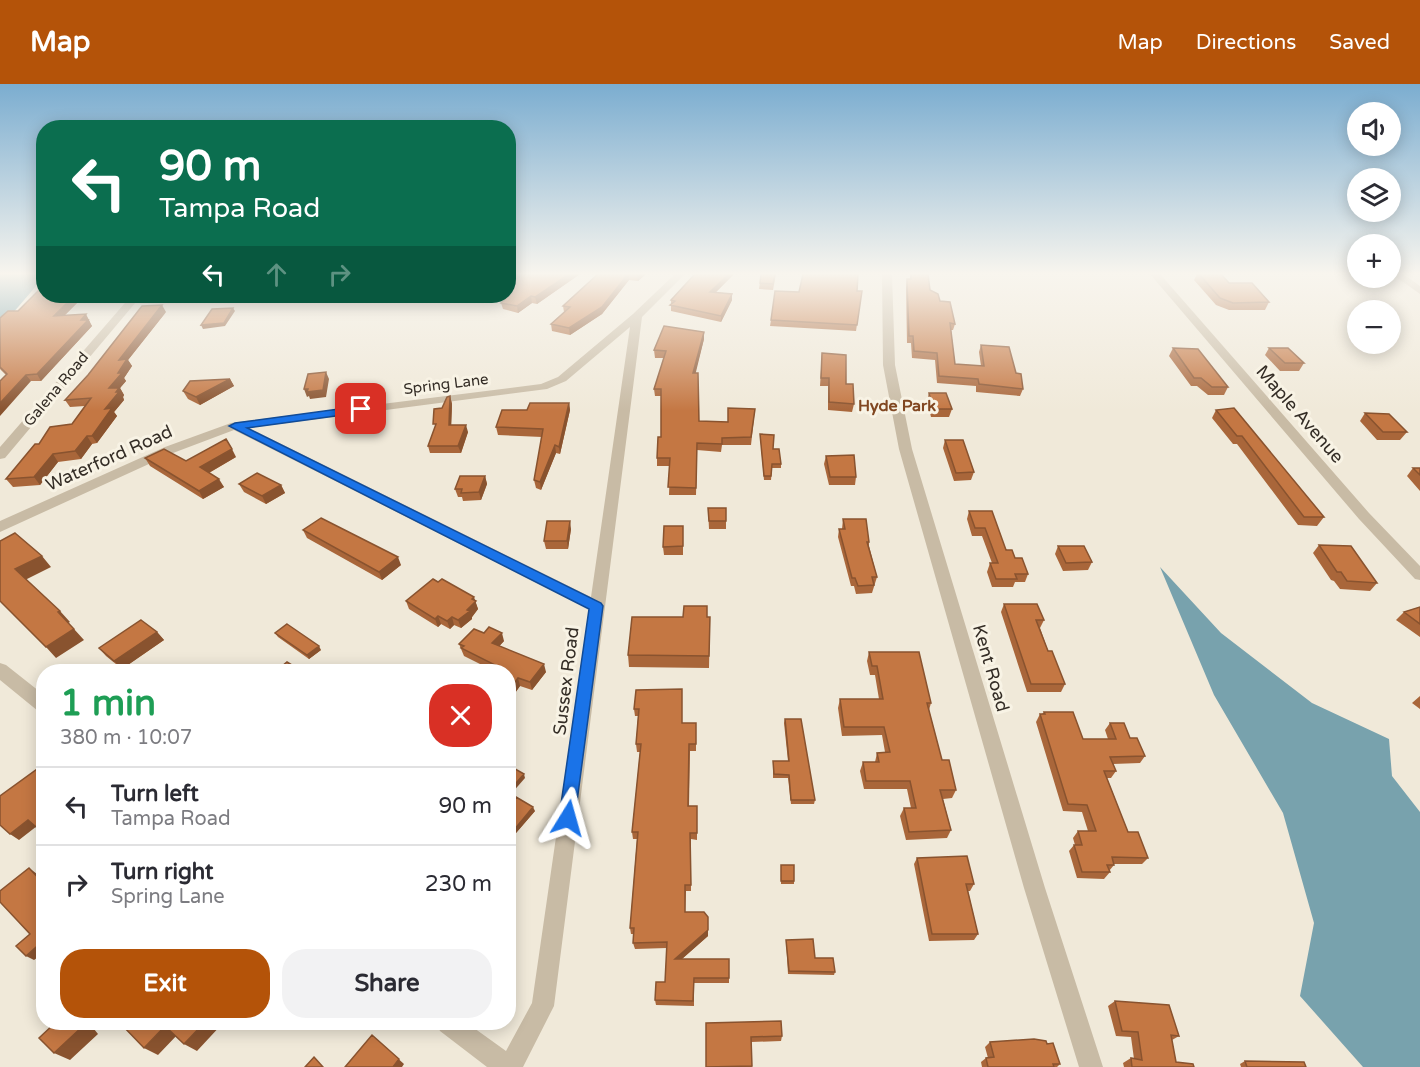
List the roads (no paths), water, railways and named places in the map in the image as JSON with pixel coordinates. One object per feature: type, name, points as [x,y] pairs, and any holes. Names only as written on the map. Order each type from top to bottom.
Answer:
[{"type":"street","name":"Galena Road","points":[[0,455],[116,320]]},
{"type":"street","name":"Spring Lane","points":[[235,426],[543,387],[570,374],[633,320]]},
{"type":"street","name":"Sussex Road","points":[[509,1067],[543,1006],[636,320]]},
{"type":"street","name":"Kent Road","points":[[888,320],[888,363],[898,420],[911,470],[939,558],[1046,930],[1091,1067]]},
{"type":"street","name":"Maple Avenue","points":[[1195,320],[1364,516],[1420,575]]},
{"type":"street","name":"Waterford Road","points":[[0,527],[169,450],[235,426]]},
{"type":"street","points":[[235,426],[596,606]]},
{"type":"street","points":[[0,670],[36,699]]},
{"type":"street","points":[[458,1030],[509,1067]]},
{"type":"water","points":[[0,320],[7,320],[0,328]]},
{"type":"water","points":[[1160,567],[1221,633],[1312,703],[1389,739],[1392,776],[1420,812],[1420,1067],[1363,1067],[1300,996],[1314,923],[1283,813],[1214,695]]},
{"type":"district","name":"Hyde Park","points":[[897,406]]}]
